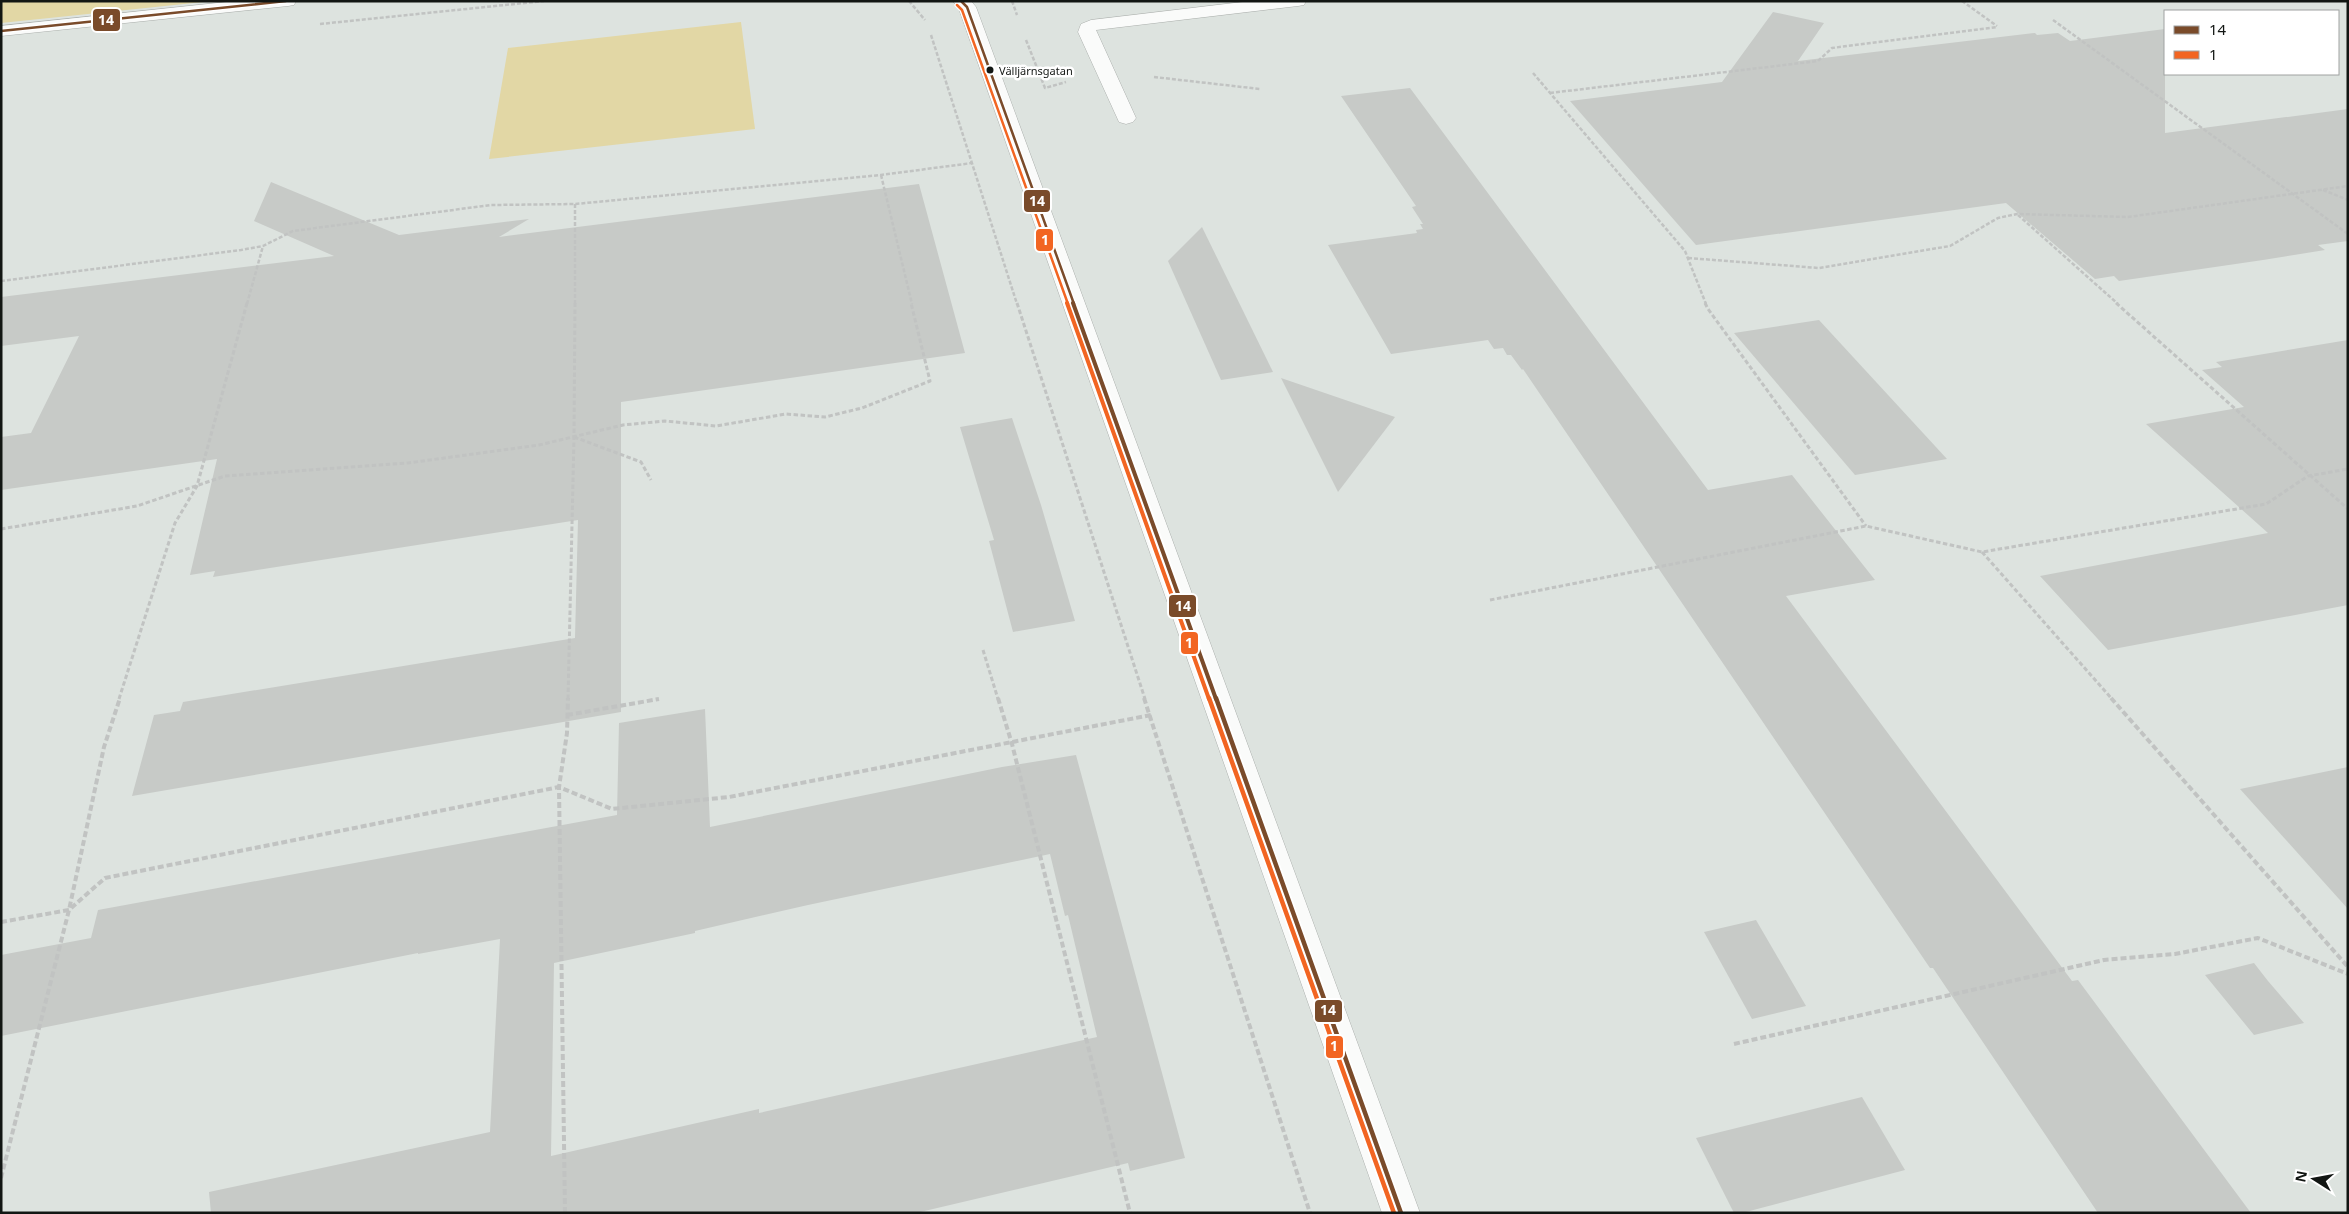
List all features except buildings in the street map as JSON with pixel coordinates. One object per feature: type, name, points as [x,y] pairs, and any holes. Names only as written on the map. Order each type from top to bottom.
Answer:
[{"type":"street","points":[[1,31],[288,1]]},
{"type":"street","points":[[1126,118],[1087,32],[1087,28],[1090,26],[1298,1]]},
{"type":"street","points":[[965,3],[1228,738],[1401,1213]]},
{"type":"path","points":[[909,1],[926,21]]},
{"type":"path","points":[[1550,93],[1818,61],[1832,48],[1997,27],[1962,1]]},
{"type":"path","points":[[2053,20],[2348,234]]},
{"type":"path","points":[[929,30],[1310,1213]]},
{"type":"path","points":[[1533,73],[1685,251],[1708,309],[1866,526]]},
{"type":"path","points":[[1,281],[263,246],[293,231],[491,205],[575,204],[881,175],[972,163]]},
{"type":"path","points":[[1,530],[138,506],[225,476],[408,464],[539,445],[624,425],[665,421],[716,426],[786,414],[824,417],[862,408],[930,381],[881,175]]},
{"type":"path","points":[[1688,258],[1819,268],[1950,246],[1998,218],[2017,214],[2128,217],[2348,186]]},
{"type":"path","points":[[2321,189],[2348,200]]},
{"type":"path","points":[[564,1213],[559,787],[567,733],[574,437],[575,204]]},
{"type":"path","points":[[2017,214],[2308,476],[2348,509]]},
{"type":"path","points":[[1,1178],[69,910],[104,747],[175,523],[197,486],[263,246]]},
{"type":"path","points":[[574,437],[641,462],[651,480]]},
{"type":"path","points":[[1490,600],[1866,526],[1982,552],[2266,504],[2308,476],[2348,469]]},
{"type":"path","points":[[1982,552],[2348,966]]},
{"type":"path","points":[[984,650],[1012,744],[1130,1213]]},
{"type":"path","points":[[567,714],[659,698]]},
{"type":"path","points":[[1,922],[69,910],[105,878],[559,787],[612,809],[729,797],[1012,744],[1151,715]]},
{"type":"path","points":[[1734,1044],[2104,960],[2175,954],[2258,938],[2348,974]]},
{"type":"shaded area","points":[[1,1],[213,1],[1,23]]},
{"type":"shaded area","points":[[741,22],[755,129],[489,159],[508,48]]},
{"type":"transit line","name":"14","points":[[1,31],[286,1]]},
{"type":"transit line","name":"14","points":[[961,1],[967,7],[1401,1213]]},
{"type":"transit line","name":"1","points":[[957,5],[962,10],[1394,1213]]},
{"type":"place","name":"Välljärnsgatan","points":[[990,70]]}]
